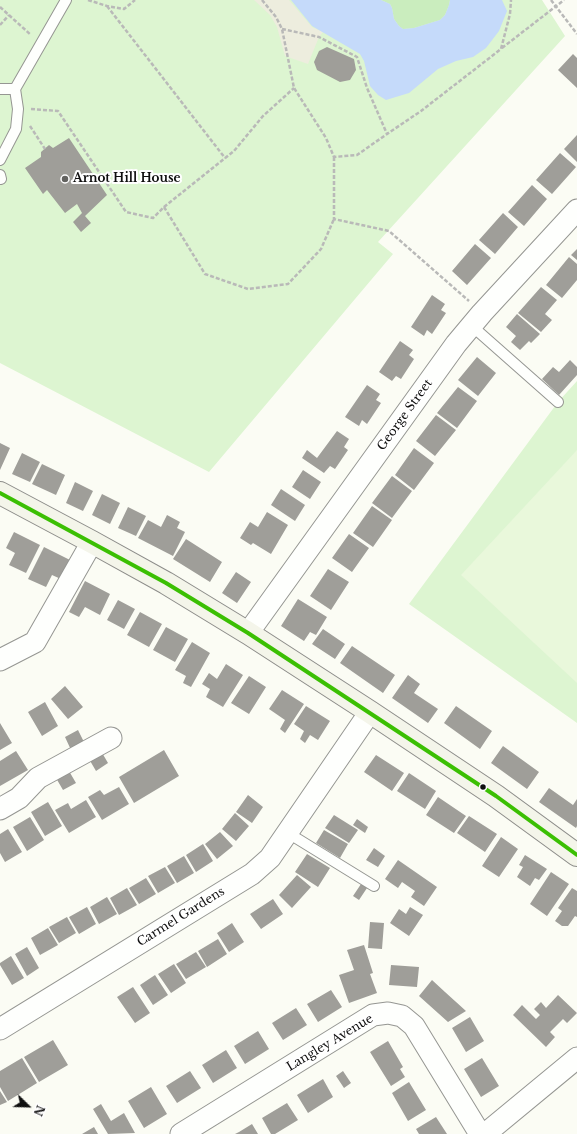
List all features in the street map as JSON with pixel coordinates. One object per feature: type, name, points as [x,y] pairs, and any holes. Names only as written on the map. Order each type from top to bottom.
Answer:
[{"type":"street","name":"George Street","points":[[248,632],[456,344],[577,210]]},
{"type":"street","points":[[0,493],[166,583],[248,632],[496,796],[577,855]]},
{"type":"street","points":[[0,660],[35,642],[92,542]]},
{"type":"street","name":"Carmel Gardens","points":[[0,1029],[252,874],[270,858],[370,712]]},
{"type":"street","points":[[0,809],[19,798],[38,778],[111,738]]},
{"type":"street","name":"Langley Avenue","points":[[181,1134],[373,1015],[388,1013],[402,1016],[414,1026],[480,1134]]},
{"type":"street","points":[[485,1134],[577,1058]]},
{"type":"lane","points":[[0,160],[16,129],[18,109],[15,89],[66,0]]},
{"type":"lane","points":[[0,89],[15,89]]},
{"type":"lane","points":[[477,320],[558,402]]},
{"type":"lane","points":[[288,833],[374,886]]},
{"type":"path","points":[[88,0],[107,6],[124,9],[135,0]]},
{"type":"path","points":[[164,206],[205,274],[248,289],[288,284],[321,249],[334,219],[334,157],[326,138],[294,88],[282,29],[276,17],[262,0]]},
{"type":"path","points":[[501,49],[510,14],[511,0]]},
{"type":"path","points":[[551,0],[577,34]]},
{"type":"path","points":[[334,157],[357,155],[386,134],[421,112],[564,0]]},
{"type":"path","points":[[107,6],[225,158]]},
{"type":"path","points":[[0,7],[40,43]]},
{"type":"path","points":[[0,25],[9,15]]},
{"type":"path","points":[[282,29],[319,37],[357,57],[366,88],[386,134]]},
{"type":"path","points":[[18,109],[58,111],[126,212],[153,218],[164,206],[234,151],[263,116],[294,88]]},
{"type":"path","points":[[18,109],[46,149]]},
{"type":"path","points":[[334,219],[389,231],[477,320]]},
{"type":"green space","points":[[0,0],[542,0],[565,36],[378,242],[393,254],[209,472],[0,363]]},
{"type":"green space","points":[[381,0],[450,0],[445,15],[440,20],[414,28],[403,29],[394,19],[390,4]]},
{"type":"green space","points":[[577,381],[577,723],[409,604],[558,402]]},
{"type":"green space","points":[[577,450],[577,683],[461,575]]},
{"type":"shaded area","points":[[254,0],[289,0],[312,27],[323,32],[319,37],[308,64],[285,56],[277,27],[270,15]]},
{"type":"water","points":[[291,0],[381,0],[390,4],[394,19],[403,29],[414,28],[440,20],[445,15],[450,0],[502,0],[507,11],[499,31],[486,48],[473,57],[456,61],[438,69],[409,93],[386,100],[378,95],[370,86],[364,61],[360,54],[312,26]]},
{"type":"building","points":[[327,47],[354,59],[356,70],[350,80],[340,82],[317,70],[314,62],[319,51]]},
{"type":"building","points":[[573,54],[577,58],[577,88],[558,70]]},
{"type":"building","points":[[577,135],[577,162],[564,149]]},
{"type":"building","name":"Arnot Hill House","points":[[69,138],[107,195],[85,216],[91,223],[81,232],[73,222],[82,213],[77,204],[65,213],[47,190],[43,194],[25,168],[41,157],[41,152],[49,145],[53,148]]},
{"type":"building","points":[[560,153],[576,167],[552,194],[536,180]]},
{"type":"building","points":[[532,185],[547,199],[524,226],[508,212]]},
{"type":"building","points":[[503,213],[518,227],[495,254],[479,240]]},
{"type":"building","points":[[475,244],[491,258],[467,285],[452,271]]},
{"type":"building","points":[[577,249],[577,260],[571,255]]},
{"type":"building","points":[[569,257],[577,264],[577,280],[562,298],[546,285]]},
{"type":"building","points":[[541,287],[557,300],[545,314],[552,320],[541,332],[518,313]]},
{"type":"building","points":[[432,295],[445,304],[441,310],[446,313],[432,334],[427,330],[424,336],[411,327]]},
{"type":"building","points":[[517,314],[540,334],[531,343],[529,341],[520,350],[511,342],[516,336],[506,327]]},
{"type":"building","points":[[400,341],[413,350],[409,355],[414,359],[401,379],[396,376],[392,381],[379,372]]},
{"type":"building","points":[[477,357],[496,373],[478,396],[458,380]]},
{"type":"building","points":[[570,360],[577,367],[577,375],[559,395],[542,379],[553,367],[559,372]]},
{"type":"building","points":[[367,385],[380,394],[376,400],[381,403],[367,424],[362,420],[359,426],[345,417]]},
{"type":"building","points":[[458,387],[477,401],[457,428],[437,413]]},
{"type":"building","points":[[436,415],[456,430],[435,456],[416,441]]},
{"type":"building","points":[[337,431],[349,439],[344,447],[348,450],[335,469],[330,466],[324,473],[302,458],[307,450],[317,458]]},
{"type":"building","points":[[0,443],[10,448],[0,470]]},
{"type":"building","points":[[414,448],[434,463],[414,490],[395,475]]},
{"type":"building","points":[[22,453],[40,462],[30,482],[12,474]]},
{"type":"building","points":[[42,464],[65,475],[56,495],[32,484]]},
{"type":"building","points":[[303,470],[321,482],[310,499],[292,487]]},
{"type":"building","points":[[392,476],[412,491],[392,518],[372,503]]},
{"type":"building","points":[[75,482],[93,491],[83,511],[66,503]]},
{"type":"building","points":[[281,489],[305,505],[295,521],[271,505]]},
{"type":"building","points":[[102,494],[120,503],[110,524],[92,515]]},
{"type":"building","points":[[372,506],[392,520],[373,547],[353,533]]},
{"type":"building","points":[[128,507],[146,516],[136,536],[118,528]]},
{"type":"building","points":[[267,512],[288,525],[271,554],[253,543],[251,545],[240,538],[250,522],[258,527]]},
{"type":"building","points":[[167,515],[180,522],[177,528],[185,532],[173,556],[138,538],[148,520],[161,527]]},
{"type":"building","points":[[14,532],[40,545],[26,573],[9,565],[15,553],[6,548]]},
{"type":"building","points":[[349,534],[369,548],[352,572],[332,558]]},
{"type":"building","points":[[186,539],[222,562],[210,582],[173,559]]},
{"type":"building","points":[[44,547],[72,561],[63,580],[52,575],[46,587],[28,579]]},
{"type":"building","points":[[328,569],[349,582],[331,610],[310,596]]},
{"type":"building","points":[[236,572],[251,582],[237,603],[222,593]]},
{"type":"building","points":[[85,581],[110,594],[100,615],[85,607],[79,617],[69,612]]},
{"type":"building","points":[[298,599],[327,617],[316,635],[310,632],[304,641],[281,626]]},
{"type":"building","points":[[118,600],[135,609],[124,629],[107,620]]},
{"type":"building","points":[[140,612],[162,624],[149,647],[127,635]]},
{"type":"building","points":[[166,627],[188,639],[175,662],[153,650]]},
{"type":"building","points":[[323,629],[345,644],[335,659],[312,644]]},
{"type":"building","points":[[192,642],[210,653],[191,687],[183,683],[186,676],[175,670]]},
{"type":"building","points":[[352,646],[395,675],[383,693],[340,663]]},
{"type":"building","points":[[226,664],[243,675],[223,707],[206,697],[210,689],[202,684],[209,673],[217,679]]},
{"type":"building","points":[[408,675],[420,684],[414,693],[438,709],[428,723],[392,698]]},
{"type":"building","points":[[249,676],[266,687],[249,714],[231,703]]},
{"type":"building","points":[[65,686],[83,707],[68,719],[51,699]]},
{"type":"building","points":[[282,690],[304,704],[285,733],[280,729],[285,720],[269,709]]},
{"type":"building","points":[[45,702],[58,726],[42,736],[28,712]]},
{"type":"building","points":[[306,706],[330,721],[318,740],[310,735],[305,743],[300,739],[304,731],[294,724]]},
{"type":"building","points":[[456,706],[492,731],[480,749],[444,723]]},
{"type":"building","points":[[0,723],[12,743],[0,750]]},
{"type":"building","points":[[78,730],[84,742],[71,750],[65,737]]},
{"type":"building","points":[[503,746],[539,772],[527,789],[491,763]]},
{"type":"building","points":[[164,750],[179,776],[134,803],[119,777]]},
{"type":"building","points":[[16,751],[28,770],[0,786],[0,761]]},
{"type":"building","points":[[101,751],[108,763],[96,771],[89,759]]},
{"type":"building","points":[[376,755],[404,773],[392,791],[364,772]]},
{"type":"building","points":[[69,771],[76,783],[63,790],[56,778]]},
{"type":"building","points":[[409,773],[436,791],[425,809],[397,791]]},
{"type":"building","points":[[119,787],[129,804],[102,820],[88,797],[100,790],[104,795]]},
{"type":"building","points":[[549,788],[573,805],[577,799],[576,828],[539,802]]},
{"type":"building","points":[[248,795],[263,807],[252,823],[236,812]]},
{"type":"building","points":[[438,797],[466,816],[454,833],[426,815]]},
{"type":"building","points":[[86,800],[96,817],[69,833],[55,810],[68,803],[71,809]]},
{"type":"building","points":[[48,802],[62,826],[45,836],[31,812]]},
{"type":"building","points":[[235,813],[249,826],[236,841],[222,829]]},
{"type":"building","points":[[334,815],[358,830],[349,843],[325,828]]},
{"type":"building","points":[[469,816],[497,834],[485,852],[457,833]]},
{"type":"building","points":[[30,817],[44,840],[27,851],[13,827]]},
{"type":"building","points":[[357,819],[368,827],[365,833],[353,825]]},
{"type":"building","points":[[8,829],[22,852],[5,862],[0,853],[0,834]]},
{"type":"building","points":[[324,830],[348,844],[340,858],[316,843]]},
{"type":"building","points":[[220,832],[233,846],[217,859],[205,844]]},
{"type":"building","points":[[501,837],[518,849],[499,877],[482,866]]},
{"type":"building","points":[[203,844],[213,861],[196,872],[186,855]]},
{"type":"building","points":[[374,848],[385,856],[378,867],[366,860]]},
{"type":"building","points":[[307,854],[330,868],[318,887],[295,872]]},
{"type":"building","points":[[525,855],[547,869],[539,880],[535,878],[530,886],[517,877],[523,867],[519,865]]},
{"type":"building","points":[[184,856],[194,873],[177,883],[167,866]]},
{"type":"building","points":[[398,860],[437,887],[424,906],[411,897],[415,891],[402,882],[398,888],[385,879]]},
{"type":"building","points":[[165,867],[175,883],[158,893],[148,876]]},
{"type":"building","points":[[551,872],[569,884],[547,916],[530,904]]},
{"type":"building","points":[[297,875],[311,887],[292,908],[279,895]]},
{"type":"building","points":[[146,878],[156,894],[139,904],[129,888]]},
{"type":"building","points":[[361,884],[367,888],[359,900],[353,896]]},
{"type":"building","points":[[127,888],[137,905],[119,915],[110,898]]},
{"type":"building","points":[[572,888],[577,891],[577,917],[575,916],[568,926],[562,926],[555,921],[562,911],[558,908]]},
{"type":"building","points":[[107,897],[117,914],[99,924],[90,907]]},
{"type":"building","points":[[273,899],[283,914],[261,929],[250,914]]},
{"type":"building","points":[[87,907],[96,924],[79,934],[69,917]]},
{"type":"building","points":[[410,907],[423,915],[409,936],[390,923],[399,909],[406,914]]},
{"type":"building","points":[[67,917],[76,933],[59,943],[49,927]]},
{"type":"building","points":[[370,922],[384,923],[382,949],[368,948]]},
{"type":"building","points":[[232,923],[244,942],[229,952],[217,933]]},
{"type":"building","points":[[48,928],[58,945],[40,955],[31,938]]},
{"type":"building","points":[[218,939],[227,954],[207,967],[198,951]]},
{"type":"building","points":[[364,945],[373,973],[370,974],[377,993],[349,1003],[339,975],[354,970],[347,950]]},
{"type":"building","points":[[27,947],[39,968],[27,976],[15,954]]},
{"type":"building","points":[[196,952],[206,967],[186,979],[176,964]]},
{"type":"building","points":[[11,956],[24,978],[12,985],[0,965],[0,963]]},
{"type":"building","points":[[174,964],[186,983],[171,993],[158,974]]},
{"type":"building","points":[[391,965],[419,967],[417,987],[389,985]]},
{"type":"building","points":[[155,975],[168,995],[153,1005],[140,985]]},
{"type":"building","points":[[432,980],[466,1011],[448,1022],[419,996]]},
{"type":"building","points":[[133,987],[150,1013],[135,1023],[117,997]]},
{"type":"building","points":[[331,990],[342,1007],[318,1022],[307,1004]]},
{"type":"building","points":[[558,995],[577,1013],[567,1023],[563,1019],[550,1032],[555,1037],[546,1047],[513,1015],[522,1005],[536,1019],[540,1015],[534,1009],[541,1002],[546,1008]]},
{"type":"building","points":[[296,1008],[307,1025],[283,1040],[272,1023]]},
{"type":"building","points":[[470,1017],[484,1041],[466,1052],[452,1028]]},
{"type":"building","points":[[258,1031],[269,1049],[245,1064],[234,1046]]},
{"type":"building","points":[[53,1040],[68,1065],[39,1082],[24,1057]]},
{"type":"building","points":[[388,1041],[403,1067],[400,1069],[405,1077],[391,1086],[370,1052]]},
{"type":"building","points":[[226,1050],[237,1068],[213,1083],[202,1065]]},
{"type":"building","points":[[22,1058],[37,1083],[8,1101],[0,1087],[0,1071]]},
{"type":"building","points":[[482,1058],[499,1086],[481,1097],[464,1069]]},
{"type":"building","points":[[190,1071],[201,1088],[177,1103],[166,1086]]},
{"type":"building","points":[[343,1071],[351,1083],[344,1088],[336,1076]]},
{"type":"building","points":[[323,1079],[333,1097],[308,1113],[297,1095]]},
{"type":"building","points":[[409,1082],[426,1110],[408,1121],[392,1093]]},
{"type":"building","points":[[151,1087],[167,1114],[144,1128],[128,1101]]},
{"type":"building","points":[[0,1091],[7,1102],[0,1105]]},
{"type":"building","points":[[287,1103],[298,1120],[275,1134],[271,1134],[262,1118]]},
{"type":"building","points":[[101,1104],[111,1121],[124,1113],[135,1133],[108,1134],[93,1109]]},
{"type":"building","points":[[436,1117],[447,1134],[419,1134],[416,1129]]},
{"type":"building","points":[[252,1124],[258,1134],[235,1134],[239,1132]]},
{"type":"building","points":[[94,1127],[98,1134],[82,1134]]},
{"type":"transit line","points":[[0,493],[166,583],[248,633],[496,796],[577,855]]},
{"type":"place","name":"Arnot Hill House","points":[[65,179]]}]
